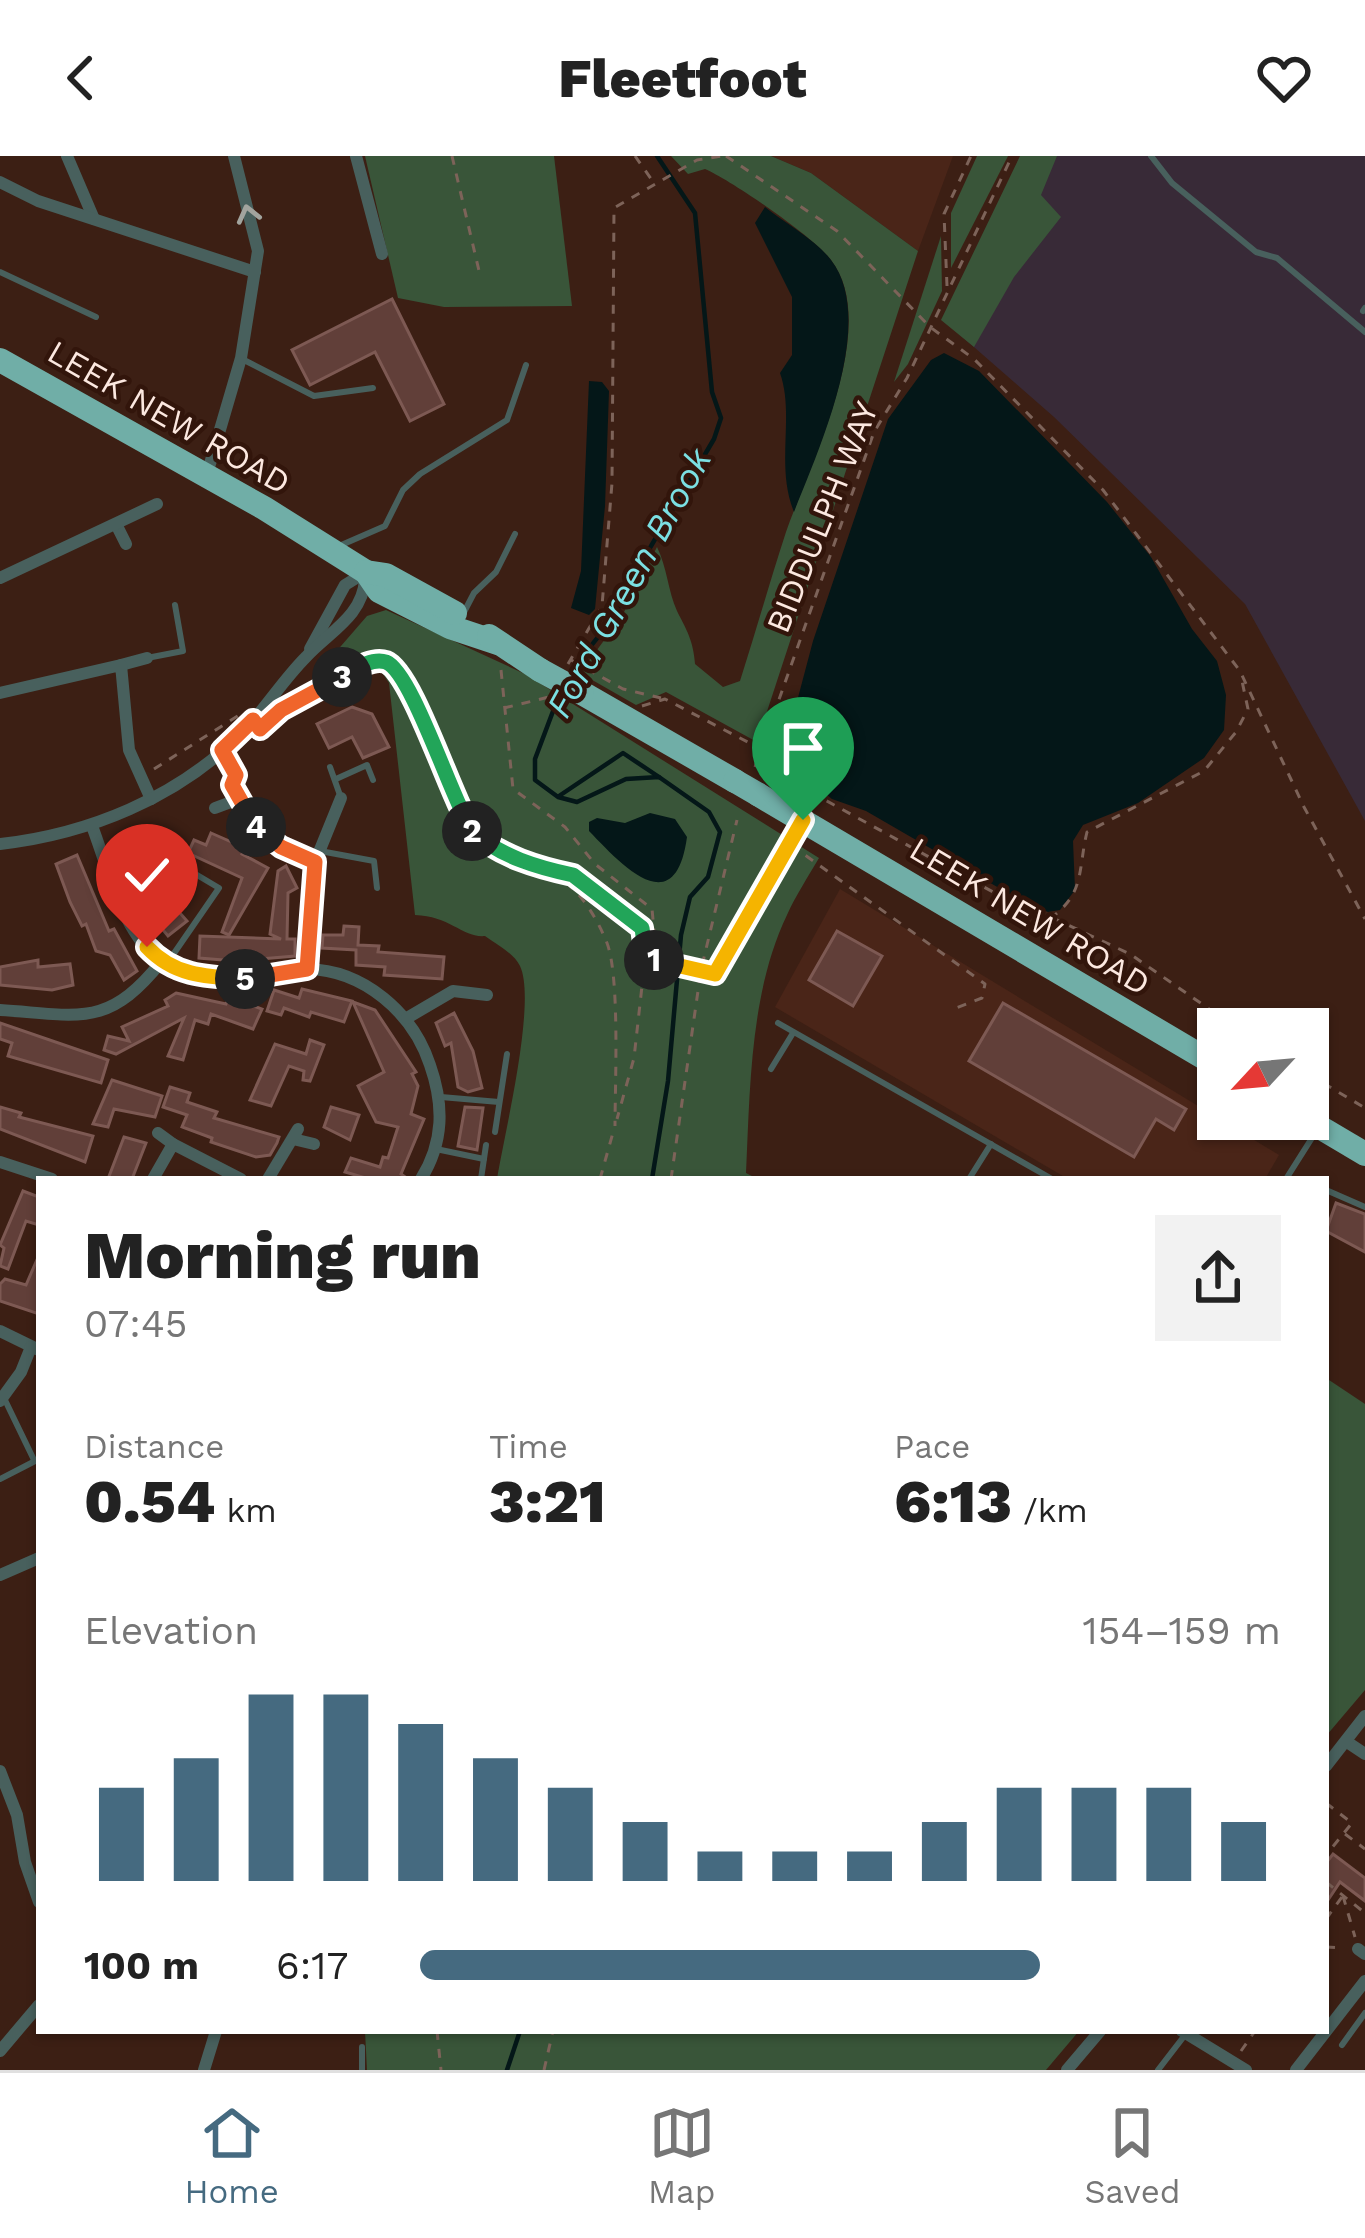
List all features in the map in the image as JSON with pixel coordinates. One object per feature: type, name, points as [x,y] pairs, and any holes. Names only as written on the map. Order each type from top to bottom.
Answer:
[{"type":"highway","name":"LEEK NEW ROAD","points":[[0,360],[208,474],[365,572],[379,591],[450,627],[502,645]]},
{"type":"highway","name":"LEEK NEW ROAD","points":[[365,572],[386,574],[541,670],[584,681],[626,717],[749,783],[803,820],[1197,1054]]},
{"type":"highway","points":[[1329,1133],[1365,1154]]},
{"type":"street","points":[[67,156],[94,219]]},
{"type":"street","points":[[208,474],[241,358],[258,251],[234,156]]},
{"type":"street","points":[[356,156],[382,254]]},
{"type":"street","points":[[0,182],[38,201],[255,272]]},
{"type":"street","points":[[0,578],[157,504]]},
{"type":"street","points":[[116,524],[125,544]]},
{"type":"street","points":[[306,656],[344,585],[365,572]]},
{"type":"street","points":[[0,844],[92,826],[193,775],[253,720],[306,656],[345,621],[364,596],[365,572]]},
{"type":"street","points":[[0,693],[147,658]]},
{"type":"street","points":[[121,665],[124,724],[151,799]]},
{"type":"street","points":[[215,808],[236,792],[266,838],[317,856]]},
{"type":"street","points":[[307,969],[317,856],[340,798]]},
{"type":"street","points":[[92,826],[127,918],[164,964],[209,977],[248,979],[307,969],[345,976],[383,997],[407,1018],[424,1045],[441,1097],[436,1149],[422,1176]]},
{"type":"street","points":[[0,1010],[99,1014],[138,991],[164,964]]},
{"type":"street","points":[[407,1018],[453,991],[487,995]]},
{"type":"street","points":[[158,1133],[235,1176]]},
{"type":"street","points":[[270,1176],[295,1134],[314,1144]]},
{"type":"street","points":[[156,1176],[173,1144]]},
{"type":"street","points":[[0,1162],[43,1176]]},
{"type":"street","points":[[0,1331],[35,1349],[2,1399]]},
{"type":"street","points":[[0,1575],[36,1559]]},
{"type":"street","points":[[1329,1763],[1365,1716]]},
{"type":"street","points":[[1347,1742],[1365,1754]]},
{"type":"street","points":[[0,1771],[17,1815],[36,1893]]},
{"type":"street","points":[[1329,2027],[1365,1981]]},
{"type":"street","points":[[0,2051],[36,2009]]},
{"type":"street","points":[[205,2070],[215,2034]]},
{"type":"street","points":[[1067,2070],[1097,2034]]},
{"type":"street","points":[[1187,2034],[1246,2070]]},
{"type":"street","points":[[1296,2070],[1324,2034]]},
{"type":"lane","points":[[1151,156],[1172,183],[1256,252],[1277,258],[1365,332]]},
{"type":"lane","points":[[0,272],[96,317]]},
{"type":"lane","points":[[241,358],[314,396],[373,388]]},
{"type":"lane","points":[[331,549],[385,526],[404,490],[420,475],[507,420],[526,365]]},
{"type":"lane","points":[[461,617],[475,593],[496,572],[515,534]]},
{"type":"lane","points":[[147,658],[183,651],[175,605]]},
{"type":"lane","points":[[336,779],[367,764],[373,780]]},
{"type":"lane","points":[[330,767],[340,798]]},
{"type":"lane","points":[[317,856],[374,861],[377,888]]},
{"type":"lane","points":[[164,964],[219,888],[187,869]]},
{"type":"lane","points":[[778,1023],[1047,1176]]},
{"type":"lane","points":[[771,1070],[793,1033]]},
{"type":"lane","points":[[495,1132],[507,1054]]},
{"type":"lane","points":[[441,1097],[499,1102]]},
{"type":"lane","points":[[1287,1176],[1304,1140]]},
{"type":"lane","points":[[481,1176],[486,1144]]},
{"type":"lane","points":[[971,1176],[991,1144]]},
{"type":"lane","points":[[436,1149],[484,1160]]},
{"type":"lane","points":[[1329,1191],[1365,1207]]},
{"type":"lane","points":[[2,1399],[36,1458]]},
{"type":"lane","points":[[0,1479],[36,1461]]},
{"type":"lane","points":[[1342,2045],[1365,2010],[1352,1997]]},
{"type":"lane","points":[[1158,2070],[1183,2034]]},
{"type":"lane","points":[[362,2047],[362,2070]]},
{"type":"path","points":[[452,156],[480,275]]},
{"type":"path","points":[[635,156],[658,183]]},
{"type":"path","points":[[1207,1008],[1130,955],[1052,917],[1035,915],[825,800],[761,749],[665,699],[584,681],[570,659],[602,606],[612,483],[614,208],[697,160],[724,156],[836,231],[930,327],[974,359],[1102,490],[1240,671],[1304,808],[1365,919]]},
{"type":"path","points":[[947,292],[944,214],[971,156]]},
{"type":"path","name":"BIDDULPH WAY","points":[[749,783],[874,432],[907,378],[1012,156]]},
{"type":"path","points":[[502,645],[501,682],[513,789],[565,827],[595,864],[652,909],[660,962]]},
{"type":"path","points":[[140,771],[161,769],[242,710],[260,729],[281,710],[355,669],[383,661],[409,686],[449,788],[475,835],[558,876],[581,897],[610,949],[615,1126]]},
{"type":"path","points":[[1052,917],[1072,902],[1082,880],[1087,832],[1204,771],[1236,732],[1248,709],[1240,671]]},
{"type":"path","points":[[626,717],[665,699]]},
{"type":"path","points":[[671,1176],[698,970],[737,820]]},
{"type":"path","points":[[646,958],[715,974],[803,820]]},
{"type":"path","points":[[791,845],[985,984],[982,998],[956,1008]]},
{"type":"path","points":[[558,876],[573,875],[642,928],[646,958],[634,1058],[601,1176]]},
{"type":"path","points":[[1329,1087],[1365,1108]]},
{"type":"path","points":[[1329,1805],[1352,1823],[1329,1851]]},
{"type":"path","points":[[1343,1833],[1365,1849]]},
{"type":"path","points":[[1329,1884],[1365,1913]]},
{"type":"path","points":[[1329,1915],[1343,1896]]},
{"type":"path","points":[[1329,1947],[1362,1951],[1343,1896]]},
{"type":"path","points":[[437,2034],[441,2070]]},
{"type":"path","points":[[544,2070],[552,2034]]},
{"type":"path","points":[[1233,2062],[1253,2034]]},
{"type":"shaded area","points":[[771,156],[953,156],[918,251],[811,173]]},
{"type":"shaded area","points":[[1037,156],[1365,156],[1365,821],[1245,604],[1054,417],[951,327]]},
{"type":"shaded area","points":[[765,207],[831,260],[844,286],[848,317],[839,386],[794,512],[786,476],[786,406],[780,373],[792,355],[792,297],[755,223]]},
{"type":"shaded area","points":[[944,353],[979,371],[1107,502],[1151,557],[1192,629],[1217,661],[1226,695],[1224,730],[1204,758],[1138,803],[1083,825],[1073,841],[1075,890],[1060,910],[1048,912],[1023,902],[866,811],[832,799],[782,758],[813,641],[888,419],[931,360]]},
{"type":"shaded area","points":[[589,381],[602,382],[609,391],[605,506],[595,609],[589,615],[571,608],[581,571]]},
{"type":"shaded area","points":[[650,813],[675,819],[687,837],[681,863],[671,878],[659,882],[630,870],[589,831],[589,822],[597,818],[625,823]]},
{"type":"shaded area","points":[[840,889],[1197,1105],[1197,1140],[1254,1140],[1279,1155],[1267,1176],[1063,1176],[775,1007]]},
{"type":"green space","points":[[365,156],[554,156],[572,306],[444,307],[398,298]]},
{"type":"green space","points":[[671,156],[771,156],[811,173],[918,251],[757,742],[666,692],[636,705],[580,673],[622,616],[657,547],[695,664],[723,687],[740,681],[786,532],[824,434],[845,357],[849,321],[845,288],[831,260],[752,197],[705,169],[688,174]]},
{"type":"green space","points":[[977,156],[1008,156],[951,268],[951,213]]},
{"type":"green space","points":[[1020,156],[1057,156],[1041,195],[1061,217],[1014,277],[974,347],[941,320]]},
{"type":"green space","points":[[941,236],[942,291],[908,364],[894,382]]},
{"type":"green space","points":[[386,610],[525,674],[819,858],[775,945],[759,1008],[746,1173],[752,1176],[498,1176],[522,1038],[525,1008],[520,966],[485,936],[415,915],[389,683],[381,671],[359,674],[286,717],[289,706],[367,616]]},
{"type":"green space","points":[[1329,1380],[1365,1404],[1365,1690],[1329,1732]]},
{"type":"green space","points":[[365,2034],[1076,2034],[1046,2070],[367,2070]]},
{"type":"building","points":[[392,299],[444,404],[410,421],[375,352],[310,385],[292,350]]},
{"type":"building","points":[[352,707],[372,714],[389,747],[363,758],[352,737],[329,748],[317,724]]},
{"type":"building","points":[[211,833],[245,848],[242,854],[268,868],[229,935],[222,932],[242,878],[188,853],[194,840],[206,845]]},
{"type":"building","points":[[131,844],[153,853],[146,870],[150,879],[187,921],[168,936],[140,902],[144,900],[129,869],[122,866]]},
{"type":"building","points":[[77,855],[109,931],[114,929],[137,971],[124,980],[110,955],[96,951],[86,924],[82,926],[70,902],[56,864]]},
{"type":"building","points":[[286,866],[297,888],[288,893],[287,939],[295,939],[295,956],[236,961],[199,958],[200,936],[281,939],[270,934],[278,871]]},
{"type":"building","points":[[344,926],[359,927],[358,945],[379,946],[378,952],[444,957],[442,979],[384,975],[385,967],[356,965],[356,950],[322,948],[323,935],[343,935]]},
{"type":"building","points":[[837,931],[882,956],[853,1006],[809,980]]},
{"type":"building","points":[[38,960],[38,967],[70,964],[73,985],[52,990],[0,985],[0,967]]},
{"type":"building","points":[[302,989],[352,1001],[344,1022],[284,1008],[281,1015],[267,1011],[274,990],[299,998]]},
{"type":"building","points":[[176,993],[226,1004],[229,997],[262,1009],[253,1029],[211,1014],[208,1024],[195,1020],[183,1060],[168,1056],[184,1018],[116,1054],[104,1050],[108,1036],[129,1041],[122,1027],[168,1006],[165,1000]]},
{"type":"building","points":[[353,1002],[375,1010],[416,1072],[412,1074],[418,1086],[411,1114],[424,1119],[404,1176],[345,1172],[351,1158],[380,1167],[383,1157],[388,1158],[398,1127],[376,1122],[358,1086],[384,1072]]},
{"type":"building","points":[[1003,1003],[1186,1109],[1174,1130],[1156,1119],[1134,1157],[969,1061]]},
{"type":"building","points":[[454,1013],[473,1051],[482,1088],[468,1092],[458,1087],[451,1043],[445,1046],[436,1023]]},
{"type":"building","points":[[0,1023],[108,1060],[101,1083],[8,1056],[12,1043],[0,1039]]},
{"type":"building","points":[[310,1040],[324,1045],[310,1081],[303,1080],[304,1071],[289,1066],[271,1106],[250,1100],[275,1044],[306,1054]]},
{"type":"building","points":[[112,1080],[162,1096],[155,1117],[114,1109],[108,1127],[93,1124]]},
{"type":"building","points":[[170,1087],[190,1093],[187,1102],[217,1112],[214,1118],[279,1137],[270,1155],[256,1157],[182,1127],[187,1115],[163,1107]]},
{"type":"building","points":[[0,1107],[21,1113],[19,1117],[93,1136],[85,1162],[0,1129]]},
{"type":"building","points":[[331,1107],[359,1115],[350,1140],[324,1127]]},
{"type":"building","points":[[465,1107],[483,1108],[477,1150],[458,1146]]},
{"type":"building","points":[[124,1137],[146,1143],[133,1176],[109,1176]]},
{"type":"building","points":[[23,1191],[36,1196],[36,1224],[26,1221],[8,1269],[0,1266],[4,1248],[0,1245]]},
{"type":"building","points":[[1336,1203],[1365,1214],[1365,1252],[1329,1233]]},
{"type":"building","points":[[36,1262],[36,1313],[0,1301],[0,1284],[5,1279],[26,1285]]},
{"type":"building","points":[[1333,1854],[1365,1878],[1365,1901],[1340,1882],[1329,1898]]},
{"type":"waterway","name":"Ford Green Brook","points":[[570,675],[615,614],[714,439],[721,418],[712,392],[695,213],[657,156]]},
{"type":"waterway","name":"Ford Green Brook","points":[[561,690],[535,759],[535,780],[558,797],[577,802],[626,779],[659,777],[709,812],[720,832],[708,877],[690,897],[681,935],[668,1081],[652,1176]]},
{"type":"waterway","name":"Ford Green Brook","points":[[559,796],[623,753],[659,777]]},
{"type":"waterway","name":"Ford Green Brook","points":[[507,2070],[519,2034]]},
{"type":"route","points":[[147,947],[166,965],[209,977],[248,979],[307,969],[315,862],[266,838],[252,823],[232,785],[236,775],[222,750],[253,720],[260,729],[281,710],[373,662],[393,666],[409,686],[449,788],[475,835],[558,876],[573,875],[642,928],[646,958],[715,974],[803,820]]}]
